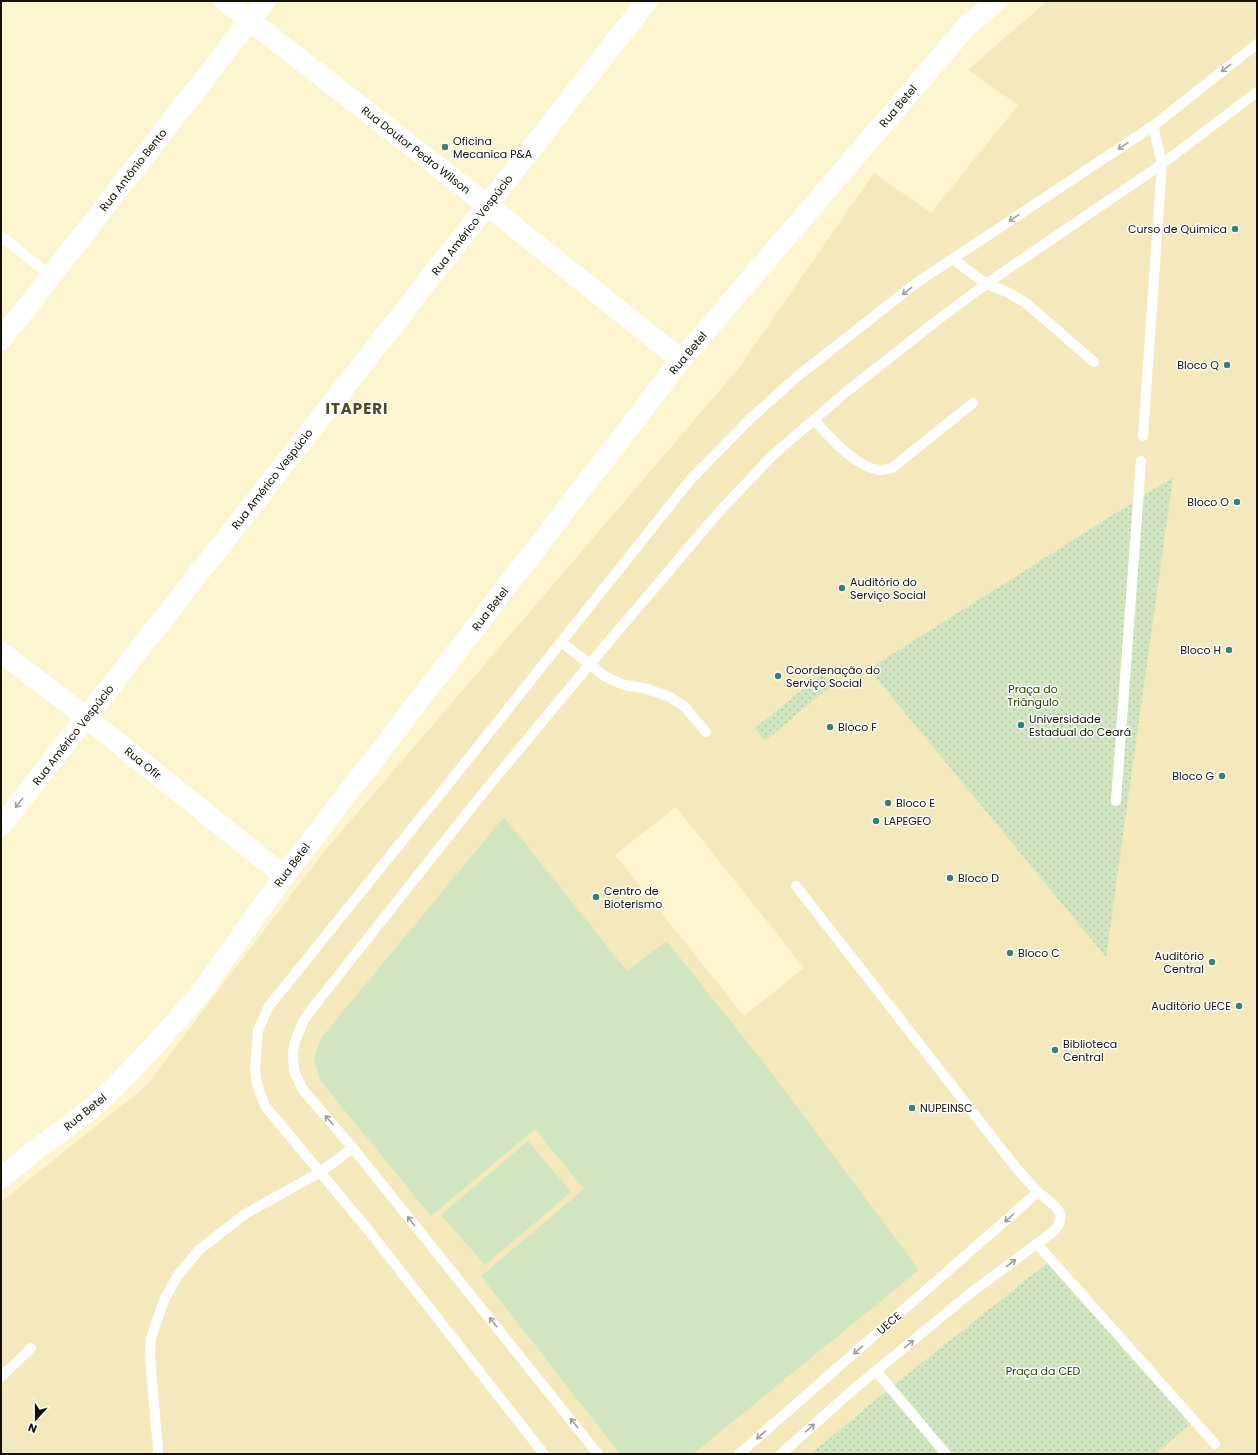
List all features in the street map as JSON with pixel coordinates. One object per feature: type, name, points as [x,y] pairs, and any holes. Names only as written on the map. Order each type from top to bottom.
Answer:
[{"type":"street","name":"Rua Doutor Pedro Wilson","points":[[225,1],[488,204],[681,360]]},
{"type":"street","name":"Rua Antônio Bento","points":[[1,340],[265,1]]},
{"type":"street","name":"Rua Américo Vespúcio","points":[[1,826],[87,718],[646,1]]},
{"type":"street","name":"Rua Betel","points":[[1,1178],[91,1109],[116,1086],[151,1050],[202,991],[284,876],[681,360],[968,25],[983,1]]},
{"type":"street","name":"Rua Betel","points":[[968,25],[997,1]]},
{"type":"street","name":"Rua Ofir","points":[[1,652],[87,718],[284,876]]},
{"type":"lane","points":[[544,1454],[369,1231],[319,1173],[265,1106],[257,1084],[255,1069],[258,1030],[269,1006],[690,480],[750,418],[799,375],[919,281],[1153,126],[1257,44]]},
{"type":"lane","points":[[598,1454],[353,1148],[303,1090],[294,1071],[292,1053],[295,1041],[304,1020],[318,1000],[479,798],[589,665],[736,492],[773,455],[846,392],[939,319],[986,284],[1162,164],[1257,92]]},
{"type":"lane","points":[[1143,436],[1162,164],[1153,126]]},
{"type":"lane","points":[[1,236],[51,276]]},
{"type":"lane","points":[[953,259],[986,284],[1007,292],[1026,303],[1094,362]]},
{"type":"lane","points":[[814,420],[830,437],[856,460],[869,467],[880,470],[892,468],[973,403]]},
{"type":"lane","points":[[1116,801],[1141,461]]},
{"type":"lane","points":[[561,642],[606,677],[624,685],[644,688],[670,697],[685,707],[706,732]]},
{"type":"lane","points":[[781,1454],[876,1371],[968,1295],[1037,1244],[1057,1227],[1060,1216],[1058,1208],[1050,1200],[1038,1192],[1018,1169],[796,886]]},
{"type":"lane","points":[[158,1454],[150,1358],[151,1338],[164,1300],[178,1275],[199,1250],[245,1214],[319,1173],[353,1148]]},
{"type":"lane","name":"UECE","points":[[739,1454],[1038,1192]]},
{"type":"lane","points":[[1037,1244],[1215,1444]]},
{"type":"lane","points":[[1,1377],[31,1348]]},
{"type":"lane","points":[[876,1371],[946,1454]]},
{"type":"shaded area","name":"Universidade Estadual do Ceará","points":[[1047,1],[1257,1],[1257,1454],[1,1454],[1,1202],[146,1086],[322,854],[738,369],[874,173],[931,213],[1018,105],[968,70]],"holes":[[[822,675],[831,686],[765,741],[755,728]],[[676,807],[804,968],[744,1016],[615,855]]]},
{"type":"green space","name":"Praça do Triângulo","points":[[1173,477],[1106,957],[869,669]]},
{"type":"green space","points":[[822,674],[831,686],[765,741],[755,728]]},
{"type":"green space","points":[[504,817],[627,971],[667,941],[770,1071],[919,1270],[693,1454],[620,1454],[481,1276],[584,1189],[535,1129],[431,1216],[320,1080],[314,1058],[321,1038]]},
{"type":"green space","points":[[528,1141],[571,1192],[485,1265],[441,1215]]},
{"type":"green space","name":"Praça da CED","points":[[1055,1257],[1191,1423],[1156,1454],[811,1454],[884,1393]]},
{"type":"place","name":"Oficina Mecanica P&A","points":[[445,147]]},
{"type":"place","name":"Curso de Química","points":[[1235,229]]},
{"type":"place","name":"Bloco Q","points":[[1227,365]]},
{"type":"place","name":"Bloco O","points":[[1237,502]]},
{"type":"place","name":"Auditório do Serviço Social","points":[[842,588]]},
{"type":"place","name":"Bloco H","points":[[1229,650]]},
{"type":"place","name":"Coordenação do Serviço Social","points":[[778,676]]},
{"type":"place","name":"Universidade Estadual do Ceará","points":[[1021,725]]},
{"type":"place","name":"Bloco F","points":[[830,727]]},
{"type":"place","name":"Bloco G","points":[[1222,776]]},
{"type":"place","name":"Bloco E","points":[[888,803]]},
{"type":"place","name":"LAPEGEO","points":[[876,821]]},
{"type":"place","name":"Bloco D","points":[[950,878]]},
{"type":"place","name":"Centro de Bioterismo","points":[[596,897]]},
{"type":"place","name":"Bloco C","points":[[1010,953]]},
{"type":"place","name":"Auditório Central","points":[[1212,962]]},
{"type":"place","name":"Auditório UECE","points":[[1239,1006]]},
{"type":"place","name":"Biblioteca Central","points":[[1055,1050]]},
{"type":"place","name":"NUPEINSC","points":[[912,1108]]},
{"type":"district","name":"ITAPERI","points":[[357,409]]}]
